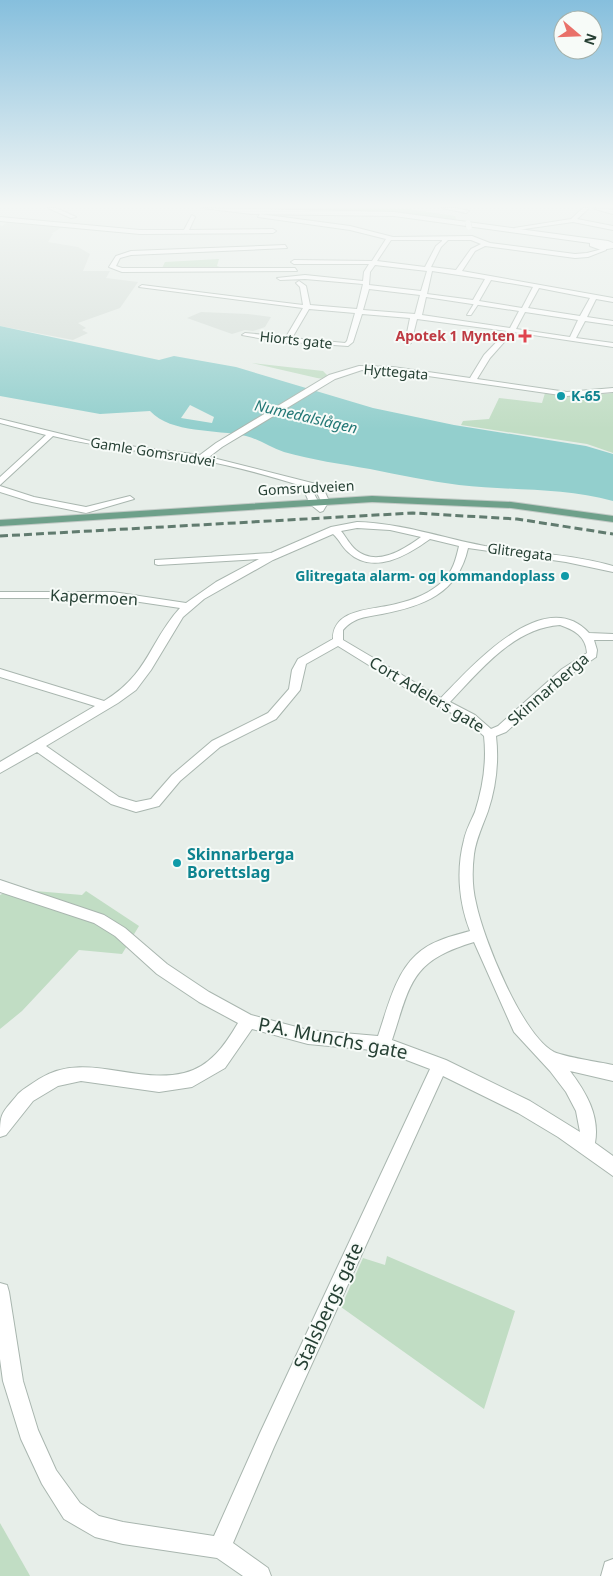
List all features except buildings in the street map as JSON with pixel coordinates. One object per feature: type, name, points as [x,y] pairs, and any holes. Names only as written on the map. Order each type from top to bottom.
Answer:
[{"type":"main road","name":"Gomsrudveien","points":[[0,528],[388,499],[460,502],[555,510],[613,519]]},
{"type":"main road","name":"Gomsrudveien","points":[[0,523],[320,504],[459,506],[554,514],[613,524]]},
{"type":"street","points":[[287,340],[308,307],[299,282]]},
{"type":"street","points":[[319,282],[366,285],[613,323]]},
{"type":"street","points":[[360,312],[366,282]]},
{"type":"street","points":[[408,343],[425,282]]},
{"type":"street","points":[[464,323],[487,282]]},
{"type":"street","points":[[513,282],[613,300]]},
{"type":"street","points":[[472,381],[487,357],[512,330],[537,286]]},
{"type":"street","points":[[142,287],[308,307],[416,316],[613,345]]},
{"type":"street","points":[[572,339],[594,296]]},
{"type":"street","name":"Hiorts gate","points":[[245,335],[346,345],[350,342],[360,312]]},
{"type":"street","name":"Hyttegata","points":[[202,458],[315,387],[332,377],[353,369],[384,365],[472,381],[576,395],[613,390]]},
{"type":"street","name":"Gamle Gomsrudvei","points":[[0,421],[108,446],[202,458],[306,485],[320,504]]},
{"type":"street","points":[[0,482],[51,434]]},
{"type":"street","points":[[0,489],[77,509],[94,508],[130,498]]},
{"type":"street","name":"Glitregata","points":[[272,556],[334,529],[356,524],[400,528],[464,545],[571,558],[613,568]]},
{"type":"street","points":[[334,529],[352,551],[366,558],[397,556],[428,536]]},
{"type":"street","points":[[36,746],[115,801],[136,807],[157,809],[176,778],[216,744],[272,716],[286,702],[294,690],[298,670],[302,662],[338,641],[338,629],[350,617],[403,606],[438,592],[447,585],[459,565],[464,545]]},
{"type":"street","points":[[158,562],[272,556]]},
{"type":"street","points":[[0,768],[133,686],[153,660],[172,627],[188,606],[272,556]]},
{"type":"street","name":"Kapermoen","points":[[0,595],[113,595],[188,606]]},
{"type":"street","name":"Skinnarberga","points":[[443,703],[496,649],[545,621],[562,620],[578,628],[586,636],[592,647],[592,654],[566,672],[502,729],[490,734]]},
{"type":"street","points":[[586,636],[613,637]]},
{"type":"street","name":"Cort Adelers gate","points":[[338,641],[485,728],[490,734],[493,749],[488,788],[471,840],[466,863],[467,889],[478,935],[520,1028],[567,1079],[588,1118],[590,1133],[586,1146]]},
{"type":"street","points":[[0,672],[105,705]]},
{"type":"street","name":"P.A. Munchs gate","points":[[0,886],[99,919],[120,932],[162,969],[204,997],[248,1021],[308,1037],[383,1044],[404,1050],[440,1065],[524,1107],[586,1146],[613,1167]]},
{"type":"street","points":[[383,1044],[398,1003],[419,960],[433,950],[478,935]]},
{"type":"street","points":[[0,1129],[20,1102],[46,1080],[75,1072],[104,1073],[158,1084],[183,1083],[199,1076],[224,1058],[248,1021]]},
{"type":"street","points":[[549,1058],[613,1073]]},
{"type":"street","name":"Stalsbergs gate","points":[[220,1548],[267,1440],[440,1065]]},
{"type":"street","points":[[0,1292],[12,1381],[28,1432],[49,1477],[72,1511],[95,1526],[123,1533],[220,1548],[243,1562],[260,1576]]},
{"type":"street","points":[[612,1576],[613,1570]]},
{"type":"shaded area","points":[[0,282],[138,282],[120,308],[78,323],[86,328],[82,330],[88,333],[73,340],[0,326]]},
{"type":"shaded area","points":[[201,312],[271,317],[265,327],[232,334],[187,318]]},
{"type":"green space","points":[[252,363],[323,371],[328,376],[324,379],[317,378]]},
{"type":"green space","points":[[545,393],[578,397],[613,393],[613,453],[587,444],[461,425],[463,421],[489,419],[499,398],[542,403]]},
{"type":"green space","points":[[12,889],[82,895],[86,891],[139,926],[122,954],[79,950],[22,1011],[0,1029],[0,895]]},
{"type":"green space","points":[[387,1256],[515,1311],[484,1409],[341,1307],[363,1258],[385,1265]]},
{"type":"green space","points":[[0,1523],[29,1574],[30,1576],[0,1576]]},
{"type":"water","name":"Numedalslågen","points":[[0,326],[159,360],[174,356],[236,367],[373,408],[454,425],[586,446],[613,454],[613,501],[575,493],[478,487],[425,480],[295,455],[246,436],[195,430],[170,424],[150,411],[100,414],[0,396]],"holes":[[[190,405],[214,417],[212,423],[181,418]]]},
{"type":"railway","points":[[0,536],[413,513],[517,519],[613,534]]},
{"type":"place","name":"Apotek 1 Mynten","points":[[525,336]]},
{"type":"place","name":"K-65","points":[[561,396]]},
{"type":"place","name":"Glitregata alarm- og kommandoplass","points":[[565,576]]},
{"type":"place","name":"Skinnarberga Borettslag","points":[[177,863]]}]
